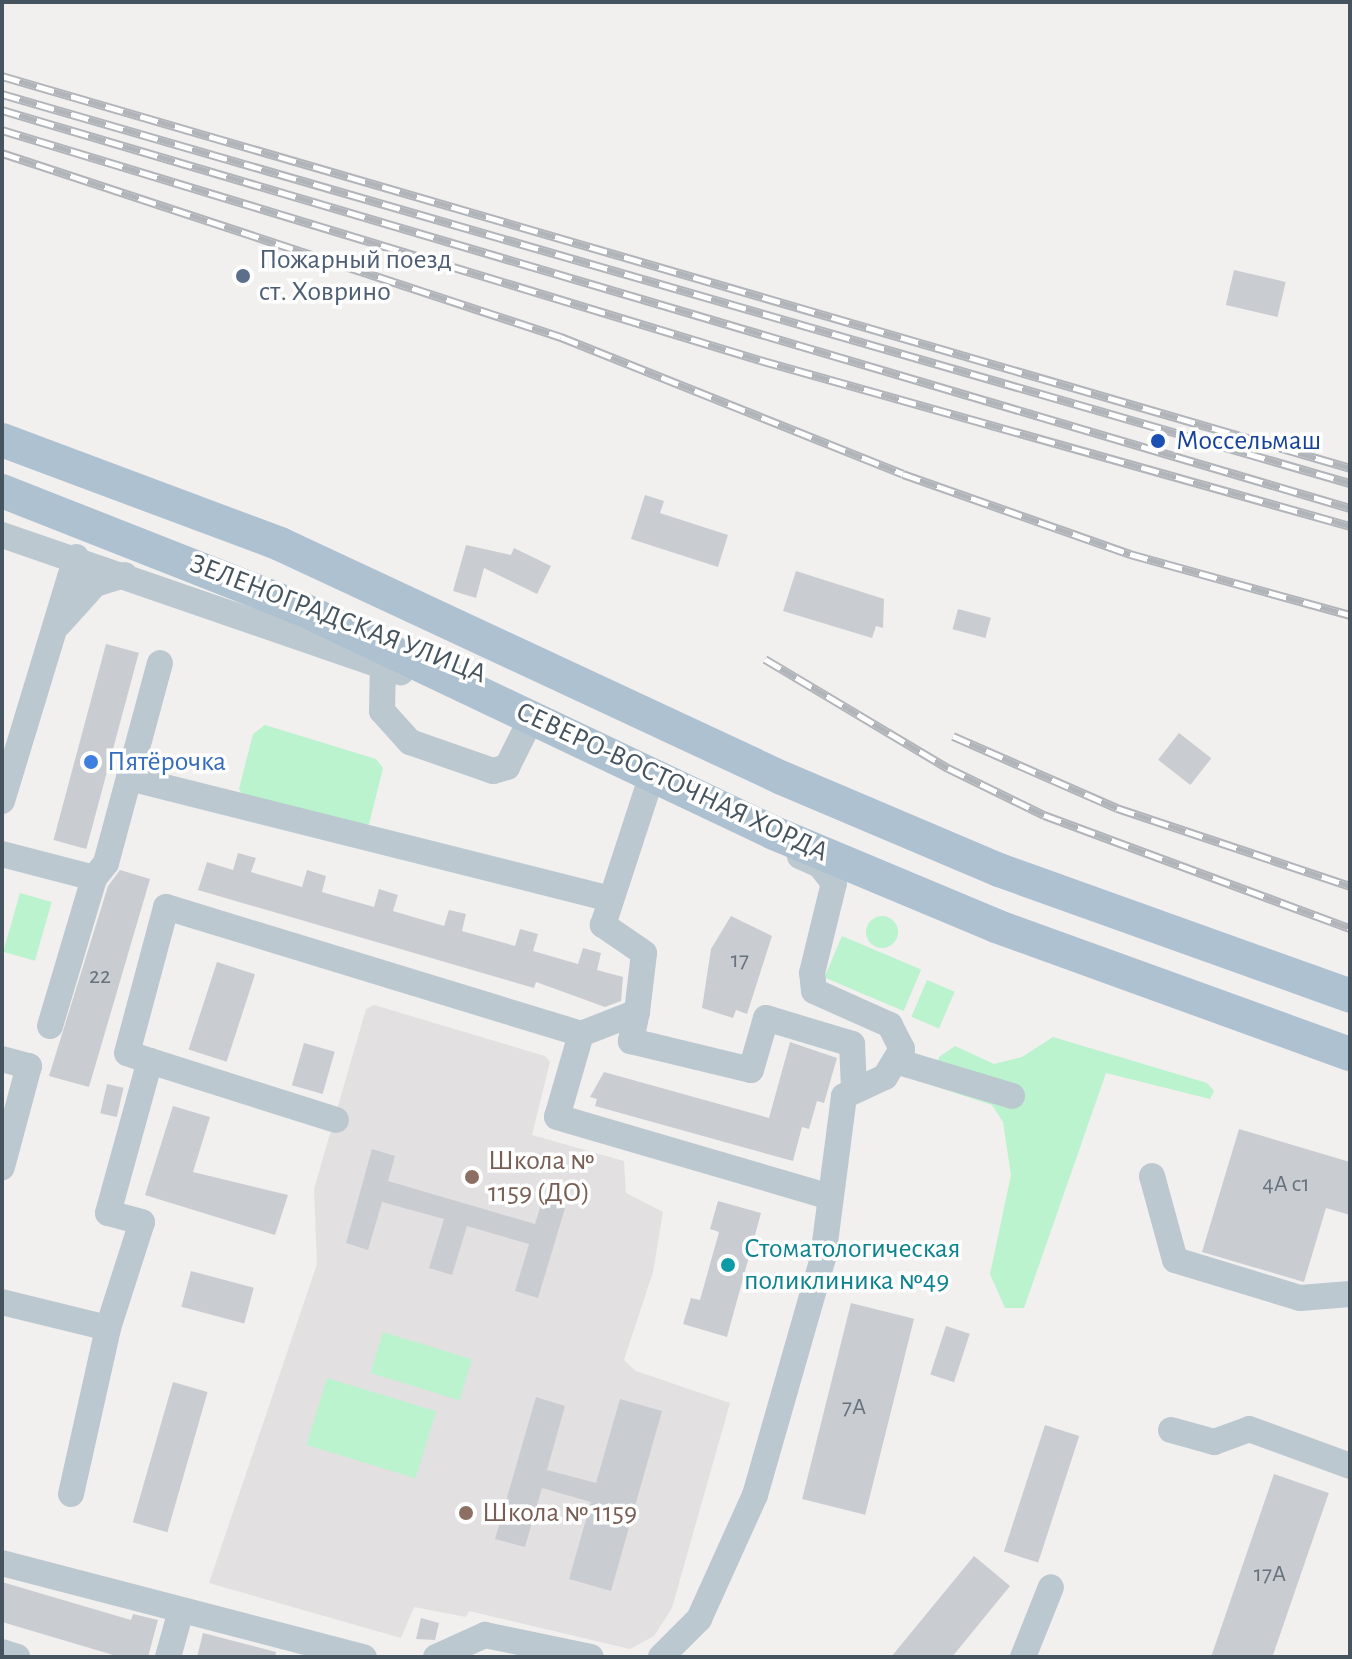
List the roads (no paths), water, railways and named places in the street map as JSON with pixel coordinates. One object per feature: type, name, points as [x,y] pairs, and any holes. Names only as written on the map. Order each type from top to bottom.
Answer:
[{"type":"main road","name":"СЕВЕРО-ВОСТОЧНАЯ ХОРДА","points":[[2,440],[280,544],[782,778],[999,870],[1350,996]]},
{"type":"main road","name":"СЕВЕРО-ВОСТОЧНАЯ ХОРДА","points":[[2,491],[302,609],[774,833],[926,897],[1210,1008],[1350,1054]]},
{"type":"street","name":"ЗЕЛЕНОГРАДСКАЯ УЛИЦА","points":[[2,535],[76,557],[383,664],[527,727],[829,873],[834,893],[812,973],[814,991],[890,1025],[902,1049],[899,1062]]},
{"type":"street","points":[[2,801],[49,636],[76,557]]},
{"type":"street","points":[[49,636],[95,584],[125,575]]},
{"type":"street","points":[[50,1026],[94,878],[106,863],[160,663]]},
{"type":"street","points":[[383,664],[382,711],[410,742],[493,771],[507,767],[527,727]]},
{"type":"street","points":[[129,778],[610,899]]},
{"type":"street","points":[[646,783],[603,925],[644,953],[631,1041],[751,1070],[766,1018],[852,1044],[854,1088]]},
{"type":"street","points":[[2,854],[94,878]]},
{"type":"street","points":[[336,1120],[127,1053],[166,907],[581,1034],[637,1012]]},
{"type":"street","points":[[581,1034],[557,1117],[828,1196]]},
{"type":"street","points":[[2,1059],[29,1066],[2,1167]]},
{"type":"street","points":[[71,1494],[108,1328],[142,1222],[108,1213],[150,1061]]},
{"type":"street","points":[[661,1657],[699,1619],[741,1534],[823,1258],[828,1196],[844,1096],[854,1088],[885,1077],[899,1062],[1012,1096]]},
{"type":"street","points":[[1152,1176],[1175,1260],[1300,1298],[1350,1294]]},
{"type":"street","points":[[2,1302],[108,1328]]},
{"type":"street","points":[[1171,1430],[1214,1442],[1249,1429],[1350,1466]]},
{"type":"street","points":[[2,1563],[180,1614],[364,1657]]},
{"type":"street","points":[[1023,1657],[1051,1587]]},
{"type":"street","points":[[168,1657],[180,1614]]},
{"type":"street","points":[[436,1657],[485,1635],[591,1657]]},
{"type":"street","points":[[2,1652],[17,1657]]},
{"type":"railway","points":[[2,76],[1350,468]]},
{"type":"railway","points":[[2,94],[1350,483]]},
{"type":"railway","points":[[2,110],[1350,508]]},
{"type":"railway","points":[[2,130],[760,360],[1350,526]]},
{"type":"railway","points":[[2,153],[561,337],[903,474],[1130,554],[1350,615]]},
{"type":"railway","points":[[765,659],[948,768],[1044,815],[1350,928]]},
{"type":"railway","points":[[953,736],[1117,808],[1350,886]]},
{"type":"place","name":"Пожарный поезд ст. Ховрино","points":[[243,276]]},
{"type":"place","name":"Моссельмаш","points":[[1158,441]]},
{"type":"place","name":"Пятёрочка","points":[[91,762]]},
{"type":"place","name":"Школа № 1159 (ДО)","points":[[472,1177]]},
{"type":"place","name":"Стоматологическая поликлиника №49","points":[[728,1265]]},
{"type":"place","name":"Школа № 1159","points":[[466,1513]]}]
